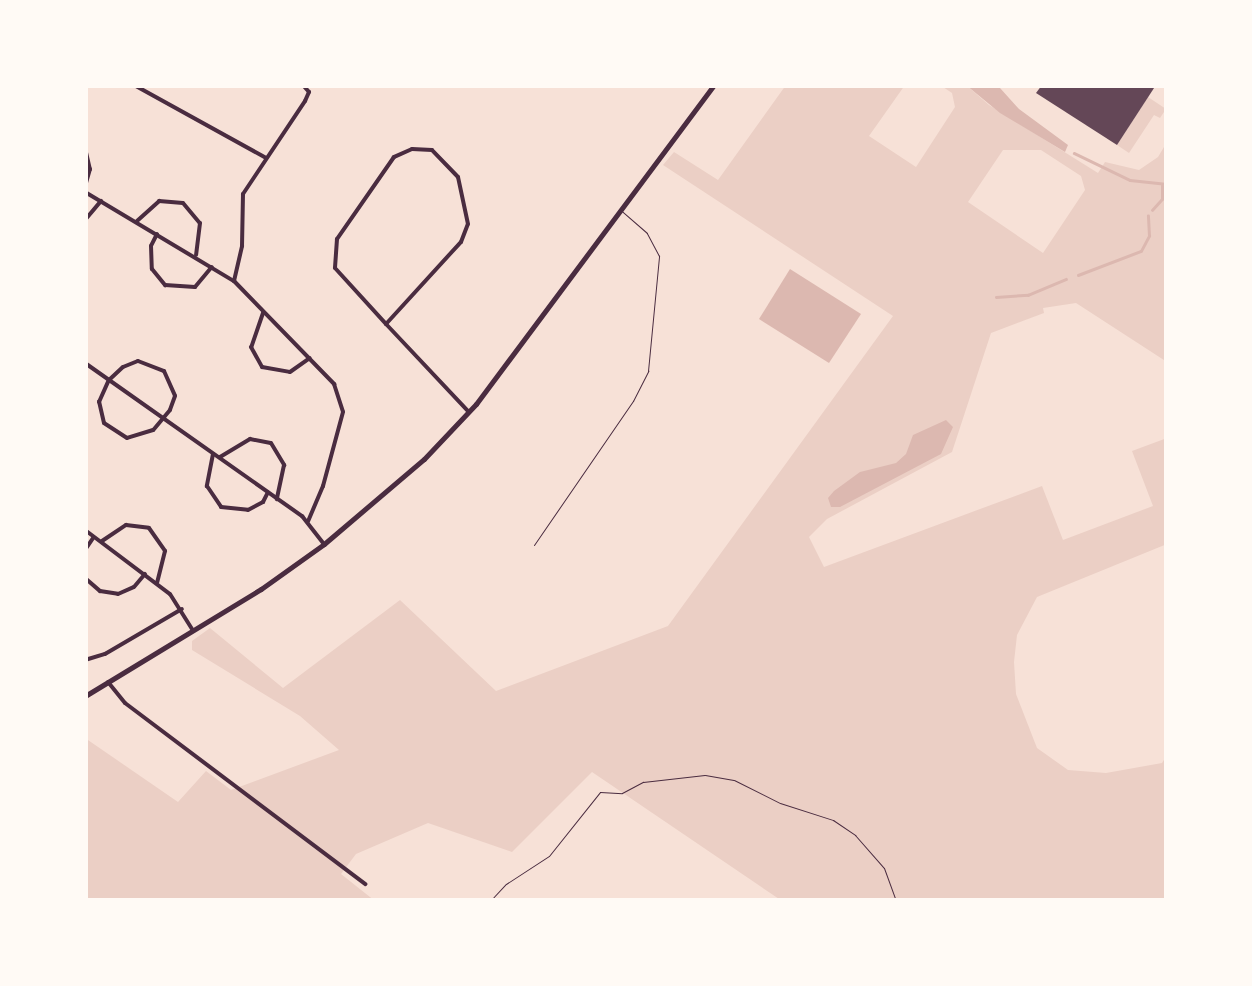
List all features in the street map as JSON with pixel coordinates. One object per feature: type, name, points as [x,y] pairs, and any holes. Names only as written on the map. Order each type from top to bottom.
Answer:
[{"type":"main road","points":[[85,696],[260,589],[324,544],[424,459],[469,412],[714,85]]},
{"type":"street","points":[[134,85],[267,159]]},
{"type":"street","points":[[234,281],[242,246],[241,201],[306,100],[309,92],[303,85]]},
{"type":"street","points":[[85,148],[90,169],[85,189],[234,281],[338,390],[343,412],[323,486],[308,521]]},
{"type":"street","points":[[386,324],[460,242],[468,224],[458,177],[432,150],[412,149],[394,158],[337,239],[334,268],[386,324],[469,412]]},
{"type":"street","points":[[85,220],[101,201]]},
{"type":"street","points":[[137,221],[159,201],[182,202],[200,223],[196,256]]},
{"type":"street","points":[[157,233],[151,246],[152,269],[165,285],[194,287],[212,267]]},
{"type":"street","points":[[264,312],[252,339],[262,367],[290,372],[310,358]]},
{"type":"street","points":[[133,362],[150,362],[160,367],[174,388],[174,403],[164,418],[138,438],[112,432],[99,410],[100,396],[109,380],[133,362]]},
{"type":"street","points":[[85,364],[308,521],[324,544]]},
{"type":"street","points":[[220,457],[250,440],[271,443],[284,464],[277,499]]},
{"type":"street","points":[[214,454],[208,486],[221,507],[248,510],[268,492]]},
{"type":"street","points":[[101,541],[126,525],[149,528],[165,551],[157,582]]},
{"type":"street","points":[[85,530],[157,582],[182,609],[192,628]]},
{"type":"street","points":[[85,550],[93,538]]},
{"type":"street","points":[[85,578],[100,591],[118,594],[134,587],[145,574]]},
{"type":"street","points":[[85,660],[105,654],[182,609]]},
{"type":"street","points":[[108,682],[125,703],[365,884]]},
{"type":"lane","points":[[534,546],[648,371],[659,256],[647,233],[620,209]]},
{"type":"path","points":[[490,901],[506,884],[549,856],[600,792],[622,793],[643,782],[677,776],[734,780],[780,803],[833,820],[855,834],[884,868],[896,901]]},
{"type":"shaded area","points":[[786,85],[905,85],[869,136],[916,167],[955,107],[952,93],[940,85],[966,85],[989,105],[1098,173],[1105,162],[1139,170],[1158,157],[1167,142],[1167,362],[1076,303],[1043,308],[1044,313],[991,333],[952,452],[827,519],[809,537],[824,567],[1042,486],[1063,540],[1153,506],[1132,451],[1167,438],[1167,544],[1037,597],[1017,635],[1014,662],[1016,694],[1037,748],[1068,770],[1106,773],[1162,763],[1167,755],[1167,901],[782,901],[592,772],[512,852],[428,823],[356,854],[341,874],[375,901],[85,901],[85,738],[178,802],[206,771],[231,790],[339,750],[300,716],[192,650],[192,641],[210,628],[283,688],[400,600],[496,691],[668,626],[893,316],[663,165],[674,152],[718,180]],"holes":[[[1003,150],[1041,150],[1081,176],[1085,190],[1043,253],[968,202]]]},
{"type":"shaded area","points":[[966,85],[1000,88],[1019,109],[1068,145],[1065,152],[1000,113]]},
{"type":"shaded area","points":[[1148,97],[1166,109],[1160,118],[1154,115],[1129,153],[1117,145]]},
{"type":"shaded area","points":[[790,269],[861,314],[829,363],[759,319]]},
{"type":"shaded area","points":[[946,420],[953,427],[941,454],[840,507],[831,507],[828,498],[834,491],[860,472],[896,463],[906,454],[913,435]]},
{"type":"building","points":[[1042,85],[1156,85],[1117,145],[1036,93]]},
{"type":"waterway","points":[[1074,153],[1130,180],[1167,184]]},
{"type":"waterway","points":[[1152,210],[1162,199],[1162,186]]},
{"type":"waterway","points":[[1078,275],[1141,251],[1149,236],[1148,216]]},
{"type":"waterway","points":[[996,297],[1028,295],[1066,279]]}]
